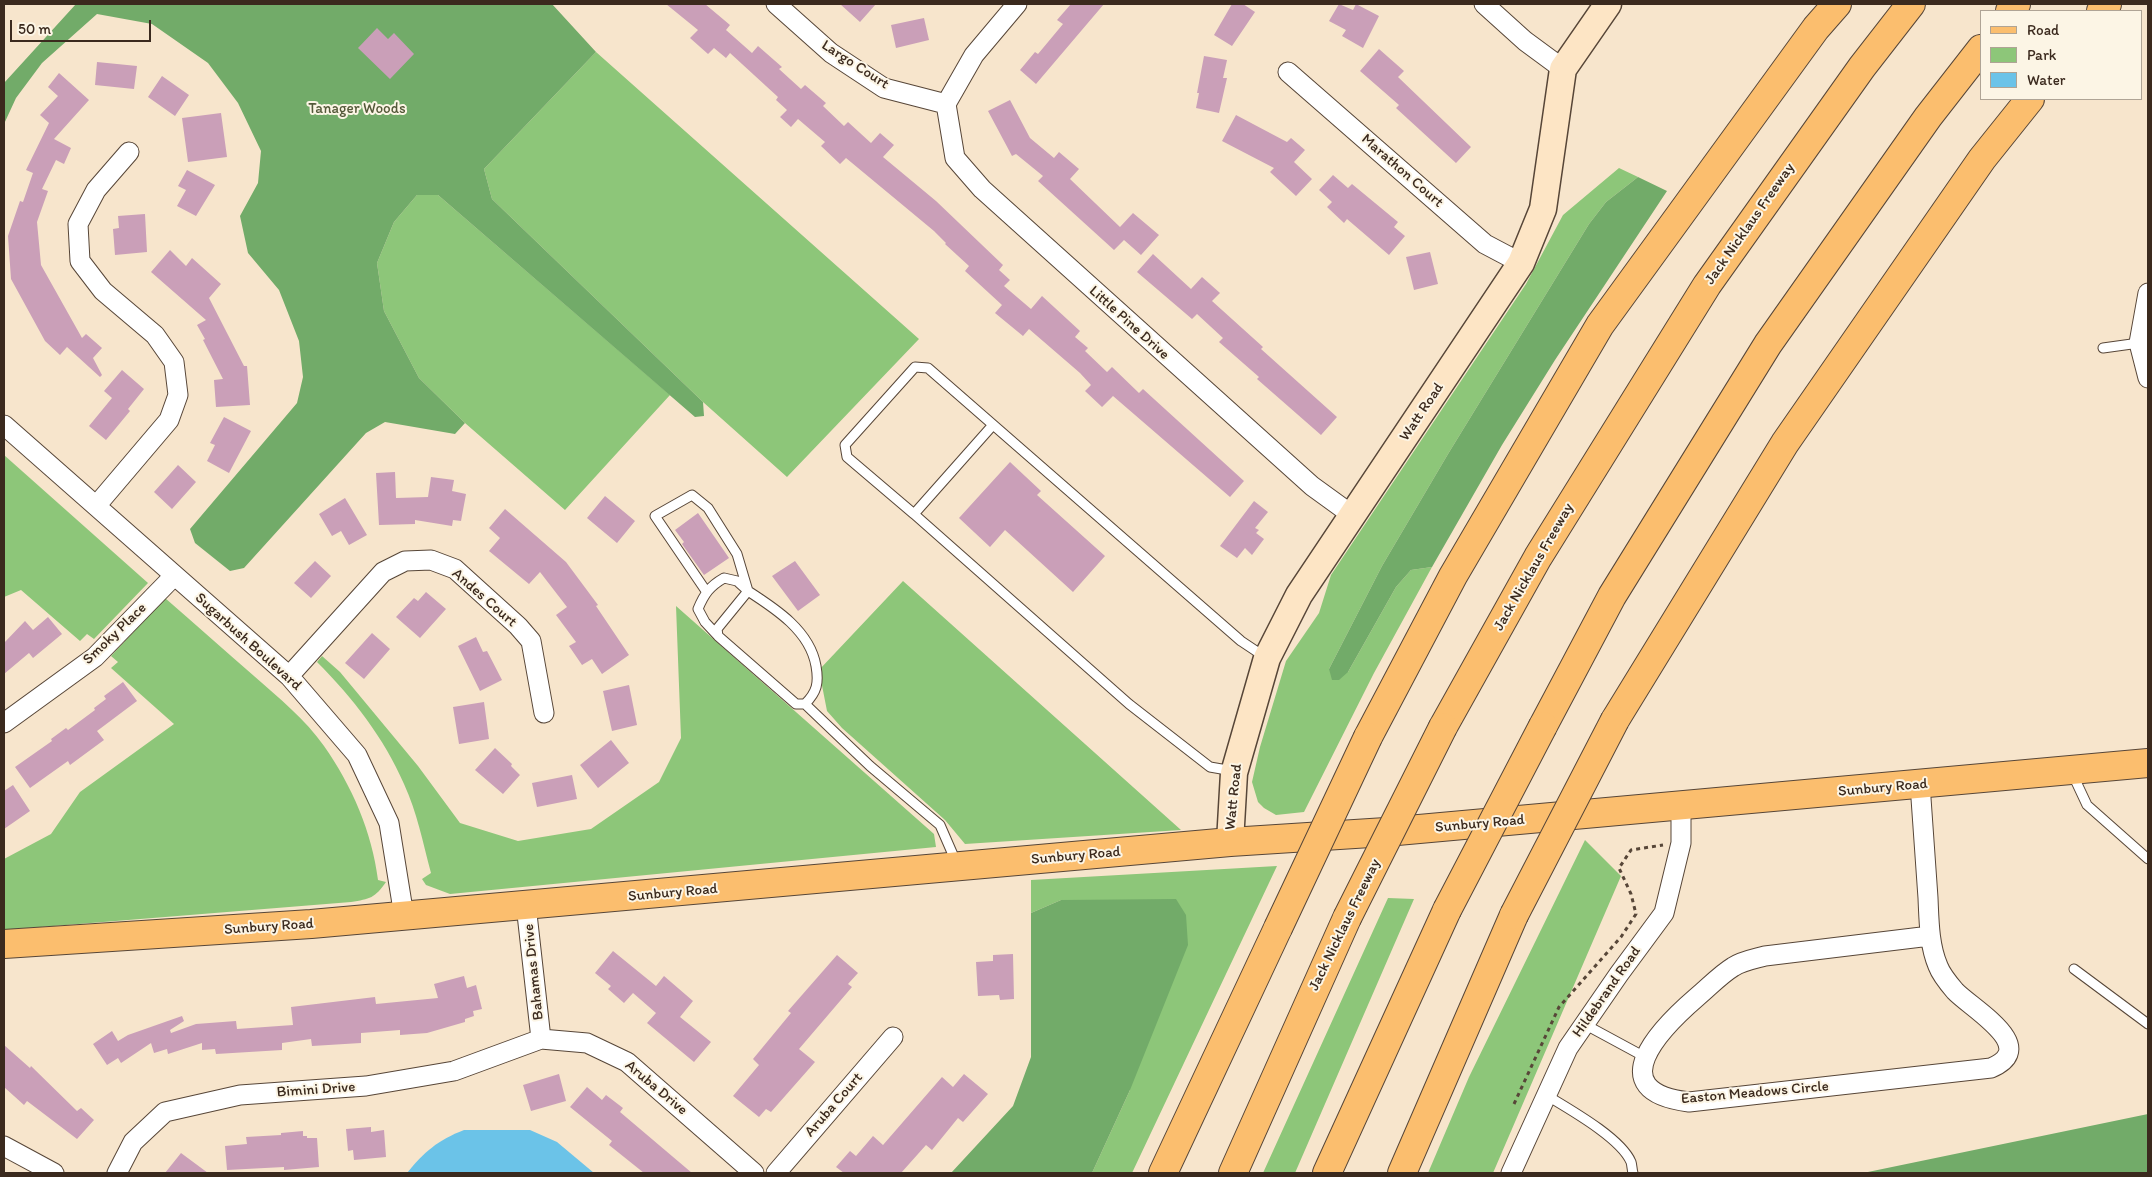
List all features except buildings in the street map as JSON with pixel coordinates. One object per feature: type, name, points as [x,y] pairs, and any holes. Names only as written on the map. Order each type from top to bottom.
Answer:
[{"type":"main road","points":[[1163,1173],[1368,737],[1453,576],[1600,325],[1816,28],[1837,4]]},
{"type":"main road","name":"Jack Nicklaus Freeway","points":[[1233,1173],[1347,918],[1443,727],[1538,557],[1707,285],[1862,66],[1911,4]]},
{"type":"main road","points":[[1326,1173],[1447,910],[1612,596],[1768,344],[1928,117],[1980,50]]},
{"type":"main road","points":[[1402,1173],[1514,916],[1614,720],[1785,443],[1982,159],[2029,100]]},
{"type":"main road","name":"Sunbury Road","points":[[4,944],[242,929],[526,906],[1230,842],[1386,832],[2148,763]]},
{"type":"street","name":"Largo Court","points":[[776,4],[831,53],[884,88],[946,104]]},
{"type":"street","points":[[946,104],[974,55],[1017,4]]},
{"type":"street","points":[[1484,4],[1525,40],[1563,69],[1608,4]]},
{"type":"street","name":"Watt Road","points":[[1230,842],[1235,771],[1267,658],[1299,595],[1521,263],[1543,209],[1563,69]]},
{"type":"street","name":"Marathon Court","points":[[1288,72],[1485,244],[1521,263]]},
{"type":"street","name":"Little Pine Drive","points":[[946,104],[955,158],[982,189],[1312,486],[1352,515]]},
{"type":"street","points":[[96,506],[169,420],[178,395],[174,362],[155,335],[103,291],[80,261],[78,224],[96,190],[129,152]]},
{"type":"street","points":[[2148,293],[2139,343],[2148,378]]},
{"type":"street","name":"Sugarbush Boulevard","points":[[4,425],[289,676],[357,756],[389,824],[404,916]]},
{"type":"street","name":"Andes Court","points":[[289,676],[382,572],[405,561],[431,560],[455,570],[518,626],[531,641],[544,713]]},
{"type":"street","name":"Smoky Place","points":[[4,724],[95,657],[174,576]]},
{"type":"street","name":"Easton Meadows Circle","points":[[1645,1057],[1642,1068],[1645,1080],[1652,1090],[1660,1096],[1689,1102],[1991,1068],[2002,1064],[2008,1057],[2010,1048],[2006,1038],[1951,985],[1938,966],[1930,936],[1920,784]]},
{"type":"street","name":"Hildebrand Road","points":[[1511,1173],[1568,1048],[1664,914],[1681,843],[1682,806]]},
{"type":"street","name":"Bahamas Drive","points":[[526,906],[541,1039]]},
{"type":"street","points":[[1645,1057],[1657,1037],[1677,1014],[1732,967],[1745,961],[1765,956],[1930,936]]},
{"type":"street","name":"Aruba Court","points":[[776,1173],[893,1037]]},
{"type":"street","name":"Bimini Drive","points":[[116,1173],[133,1142],[166,1112],[240,1095],[366,1086],[454,1071],[541,1039]]},
{"type":"street","name":"Aruba Drive","points":[[541,1039],[586,1043],[628,1062],[754,1173]]},
{"type":"street","points":[[4,1146],[54,1173]]},
{"type":"lane","points":[[2103,348],[2139,343]]},
{"type":"lane","points":[[1235,771],[1210,767],[1129,704],[847,457],[845,445],[915,367],[928,368],[992,426],[1241,640],[1267,658]]},
{"type":"lane","points":[[914,514],[992,426]]},
{"type":"lane","points":[[706,591],[655,516],[692,495],[708,508],[737,554],[748,591]]},
{"type":"lane","points":[[805,704],[815,694],[819,680],[814,653],[807,640],[773,607],[748,591],[737,581],[724,578],[714,584],[706,591],[698,610],[705,622],[718,636],[796,704],[805,704],[870,766],[940,825],[958,866]]},
{"type":"lane","points":[[718,636],[717,629],[748,591]]},
{"type":"lane","points":[[2071,770],[2087,805],[2148,859]]},
{"type":"lane","points":[[2074,969],[2148,1024]]},
{"type":"lane","points":[[1584,1024],[1645,1057]]},
{"type":"lane","points":[[1546,1095],[1583,1118],[1612,1140],[1631,1162],[1633,1173]]},
{"type":"path","points":[[1514,1104],[1559,1007],[1621,937],[1636,914],[1631,894],[1619,868],[1631,850],[1668,844]]},
{"type":"green space","name":"Tanager Woods","points":[[76,4],[552,4],[596,52],[484,169],[492,199],[703,402],[704,416],[695,417],[438,195],[417,195],[394,222],[377,263],[384,311],[419,378],[465,423],[455,434],[385,422],[366,433],[244,568],[230,571],[195,543],[190,529],[297,403],[303,377],[299,341],[279,290],[248,253],[240,216],[258,183],[261,151],[238,103],[208,63],[152,24],[97,14],[42,63],[16,98],[4,124],[4,83]]},
{"type":"green space","points":[[596,52],[919,339],[787,477],[703,402],[492,199],[484,169]]},
{"type":"green space","points":[[1619,168],[1638,177],[1606,202],[1589,224],[1448,454],[1382,566],[1329,669],[1348,672],[1396,587],[1411,570],[1432,567],[1374,673],[1304,812],[1276,815],[1258,802],[1252,782],[1260,747],[1286,661],[1319,613],[1331,575],[1526,284],[1563,215]]},
{"type":"green space","points":[[1638,177],[1667,191],[1555,360],[1502,445],[1432,567],[1411,570],[1396,587],[1348,672],[1339,680],[1332,680],[1329,669],[1382,566],[1448,454],[1589,224],[1606,202]]},
{"type":"green space","points":[[417,195],[438,195],[670,395],[565,510],[465,423],[419,378],[384,311],[377,263],[394,222]]},
{"type":"green space","points":[[4,455],[148,583],[94,639],[87,634],[80,641],[21,590],[4,597]]},
{"type":"green space","points":[[903,581],[1181,830],[965,844],[945,820],[842,728],[827,711],[819,670]]},
{"type":"green space","points":[[165,598],[282,701],[317,736],[352,793],[366,827],[378,880],[386,882],[372,897],[351,902],[4,930],[4,859],[51,834],[80,792],[174,724],[111,668],[118,662],[111,656]]},
{"type":"green space","points":[[676,606],[934,834],[936,847],[450,894],[426,885],[422,879],[431,873],[409,795],[387,751],[366,719],[317,662],[322,656],[340,672],[418,766],[460,823],[518,841],[591,829],[659,782],[681,738]]},
{"type":"green space","points":[[1585,840],[1621,876],[1493,1173],[1428,1173],[1469,1077]]},
{"type":"green space","points":[[1277,866],[1132,1173],[1092,1173],[1130,1090],[1061,900],[1031,913],[1031,880]]},
{"type":"green space","points":[[1388,898],[1414,899],[1295,1173],[1263,1173]]},
{"type":"green space","points":[[1176,899],[1186,915],[1188,945],[1130,1090],[1092,1173],[951,1173],[1013,1106],[1031,1057],[1031,913],[1061,900]]},
{"type":"green space","points":[[2148,1114],[2148,1173],[1863,1173]]},
{"type":"water","points":[[464,1130],[530,1130],[557,1142],[594,1173],[407,1173],[432,1147]]}]
